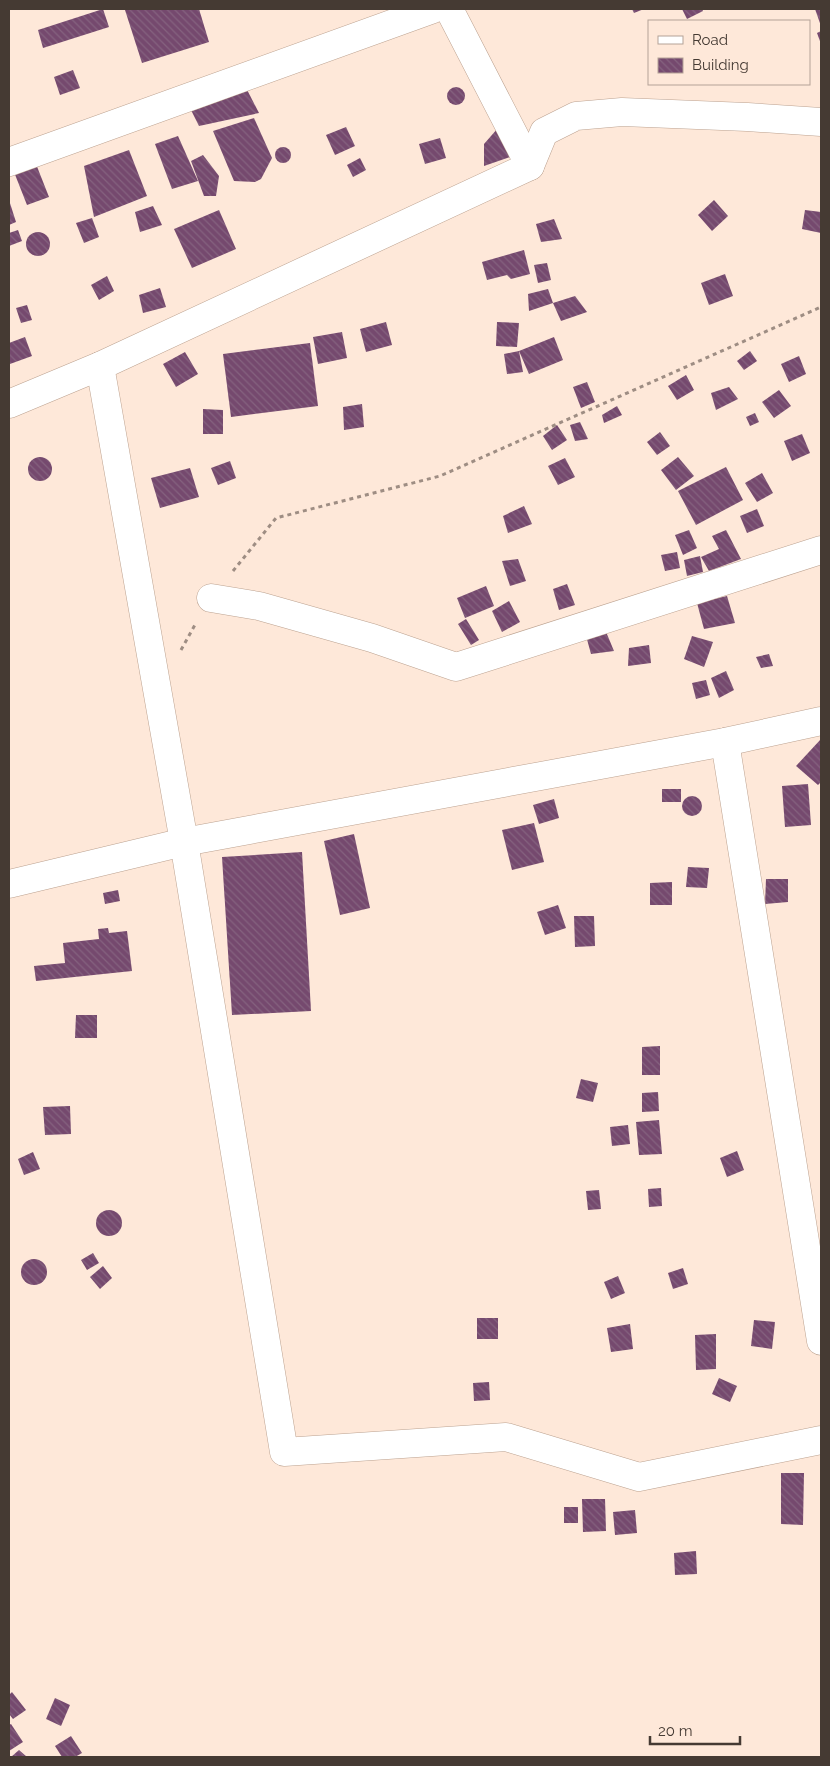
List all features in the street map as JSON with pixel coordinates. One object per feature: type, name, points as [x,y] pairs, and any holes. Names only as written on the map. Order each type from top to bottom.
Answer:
[{"type":"street","points":[[9,162],[433,9]]},
{"type":"street","points":[[449,9],[530,166]]},
{"type":"street","points":[[9,404],[100,366],[530,166],[544,132],[576,116],[622,112],[821,122]]},
{"type":"street","points":[[100,366],[184,842],[284,1452],[506,1437],[639,1477],[821,1440]]},
{"type":"street","points":[[211,598],[259,606],[372,638],[456,667],[821,550]]},
{"type":"street","points":[[9,884],[184,842],[725,742],[821,721]]},
{"type":"street","points":[[725,742],[821,1341]]},
{"type":"path","points":[[157,691],[211,598],[276,518],[440,476],[821,307]]},
{"type":"building","points":[[103,9],[109,27],[43,48],[38,30]]},
{"type":"building","points":[[199,9],[209,42],[142,63],[125,10]]},
{"type":"building","points":[[632,9],[644,9],[634,13]]},
{"type":"building","points":[[682,9],[702,9],[703,11],[687,19]]},
{"type":"building","points":[[815,9],[821,9],[821,26]]},
{"type":"building","points":[[821,31],[821,44],[817,33]]},
{"type":"building","points":[[73,70],[80,88],[60,95],[54,77]]},
{"type":"building","points":[[242,80],[259,113],[199,126],[186,100]]},
{"type":"building","points":[[456,87],[462,90],[465,96],[462,102],[456,105],[450,102],[447,96],[450,90]]},
{"type":"building","points":[[254,118],[272,158],[261,179],[255,182],[234,181],[213,131]]},
{"type":"building","points":[[346,127],[355,146],[335,155],[326,135]]},
{"type":"building","points":[[498,128],[513,156],[484,166],[484,144]]},
{"type":"building","points":[[178,136],[198,181],[172,189],[155,144]]},
{"type":"building","points":[[440,138],[446,158],[425,164],[419,144]]},
{"type":"building","points":[[283,147],[289,149],[291,155],[289,161],[283,163],[277,161],[275,155],[277,149]]},
{"type":"building","points":[[129,150],[147,196],[94,217],[84,166]]},
{"type":"building","points":[[203,155],[219,176],[216,196],[204,196],[191,161]]},
{"type":"building","points":[[360,158],[366,170],[353,177],[347,165]]},
{"type":"building","points":[[36,164],[49,197],[27,205],[14,172]]},
{"type":"building","points":[[9,200],[16,222],[9,225]]},
{"type":"building","points":[[714,200],[728,216],[712,231],[698,215]]},
{"type":"building","points":[[153,206],[162,225],[140,232],[135,212]]},
{"type":"building","points":[[219,210],[236,249],[192,268],[174,229]]},
{"type":"building","points":[[805,210],[821,212],[821,233],[802,229]]},
{"type":"building","points":[[92,218],[99,237],[84,243],[76,223]]},
{"type":"building","points":[[554,219],[562,239],[541,242],[536,224]]},
{"type":"building","points":[[18,230],[22,241],[9,246],[9,233]]},
{"type":"building","points":[[38,232],[47,235],[50,244],[47,253],[38,256],[29,253],[26,244],[29,235]]},
{"type":"building","points":[[524,250],[530,274],[511,279],[507,275],[487,280],[482,262]]},
{"type":"building","points":[[547,263],[551,280],[538,283],[534,265]]},
{"type":"building","points":[[725,274],[733,296],[709,305],[701,283]]},
{"type":"building","points":[[107,276],[114,291],[99,300],[91,285]]},
{"type":"building","points":[[160,288],[166,307],[143,313],[139,295]]},
{"type":"building","points":[[548,289],[553,303],[529,311],[528,294]]},
{"type":"building","points":[[575,296],[587,312],[561,321],[553,303]]},
{"type":"building","points":[[27,305],[32,320],[21,323],[16,308]]},
{"type":"building","points":[[386,322],[392,345],[366,352],[360,329]]},
{"type":"building","points":[[497,322],[519,323],[517,347],[496,346]]},
{"type":"building","points":[[342,332],[347,358],[318,364],[313,337]]},
{"type":"building","points":[[25,337],[32,356],[10,364],[9,343]]},
{"type":"building","points":[[554,337],[563,360],[529,374],[519,351]]},
{"type":"building","points":[[310,343],[318,406],[231,417],[223,354]]},
{"type":"building","points":[[519,351],[523,372],[507,374],[504,354]]},
{"type":"building","points":[[750,351],[757,361],[744,370],[737,361]]},
{"type":"building","points":[[185,352],[198,374],[176,387],[163,364]]},
{"type":"building","points":[[799,356],[806,374],[789,382],[781,364]]},
{"type":"building","points":[[686,375],[694,390],[677,400],[668,386]]},
{"type":"building","points":[[587,382],[595,402],[581,408],[573,387]]},
{"type":"building","points":[[729,387],[738,399],[716,410],[711,393]]},
{"type":"building","points":[[779,390],[791,406],[774,418],[762,402]]},
{"type":"building","points":[[362,404],[364,427],[344,430],[343,407]]},
{"type":"building","points":[[617,406],[622,415],[604,423],[602,415]]},
{"type":"building","points":[[203,409],[223,410],[223,434],[203,434]]},
{"type":"building","points":[[755,413],[759,422],[750,426],[746,417]]},
{"type":"building","points":[[580,422],[588,439],[575,441],[570,425]]},
{"type":"building","points":[[557,425],[567,440],[552,450],[543,436]]},
{"type":"building","points":[[660,432],[670,446],[657,455],[647,442]]},
{"type":"building","points":[[802,434],[810,453],[792,461],[784,441]]},
{"type":"building","points":[[40,457],[45,458],[51,464],[51,474],[45,480],[40,481],[35,480],[29,474],[28,469],[29,464],[35,458]]},
{"type":"building","points":[[678,457],[694,476],[676,490],[661,470]]},
{"type":"building","points":[[565,458],[575,477],[558,485],[548,466]]},
{"type":"building","points":[[230,461],[236,478],[218,485],[211,468]]},
{"type":"building","points":[[726,467],[743,500],[696,525],[678,491]]},
{"type":"building","points":[[190,468],[199,497],[160,508],[151,478]]},
{"type":"building","points":[[762,473],[773,493],[757,502],[745,483]]},
{"type":"building","points":[[524,506],[532,524],[508,533],[503,516]]},
{"type":"building","points":[[757,509],[764,526],[747,533],[740,516]]},
{"type":"building","points":[[689,530],[697,548],[683,555],[675,535]]},
{"type":"building","points":[[726,530],[741,559],[709,571],[701,557],[719,549],[712,536]]},
{"type":"building","points":[[677,552],[680,568],[665,571],[661,555]]},
{"type":"building","points":[[700,556],[703,572],[687,576],[684,560]]},
{"type":"building","points":[[518,559],[526,581],[510,586],[502,561]]},
{"type":"building","points":[[567,584],[575,605],[559,610],[553,589]]},
{"type":"building","points":[[486,586],[494,606],[465,618],[457,598]]},
{"type":"building","points":[[727,596],[735,623],[704,629],[697,603]]},
{"type":"building","points":[[509,601],[520,622],[502,632],[492,611]]},
{"type":"building","points":[[466,619],[479,640],[471,645],[458,624]]},
{"type":"building","points":[[604,627],[614,651],[591,654],[585,632]]},
{"type":"building","points":[[692,636],[713,642],[704,667],[684,659]]},
{"type":"building","points":[[649,645],[651,663],[628,666],[629,648]]},
{"type":"building","points":[[769,654],[773,666],[761,668],[756,657]]},
{"type":"building","points":[[726,671],[734,690],[719,698],[711,678]]},
{"type":"building","points":[[706,680],[710,695],[696,699],[692,683]]},
{"type":"building","points":[[821,739],[821,782],[818,785],[796,766]]},
{"type":"building","points":[[808,784],[811,825],[785,827],[782,786]]},
{"type":"building","points":[[662,789],[681,789],[681,802],[662,802]]},
{"type":"building","points":[[688,796],[696,796],[702,802],[702,810],[696,816],[688,816],[682,810],[682,802]]},
{"type":"building","points":[[554,799],[559,818],[539,824],[533,805]]},
{"type":"building","points":[[534,823],[544,862],[512,870],[502,830]]},
{"type":"building","points":[[354,834],[370,908],[340,915],[324,841]]},
{"type":"building","points":[[302,852],[311,1011],[232,1015],[222,857]]},
{"type":"building","points":[[688,867],[709,868],[707,888],[686,887]]},
{"type":"building","points":[[766,879],[788,879],[788,902],[765,904]]},
{"type":"building","points":[[672,882],[672,905],[650,905],[650,883]]},
{"type":"building","points":[[118,890],[120,901],[105,904],[103,893]]},
{"type":"building","points":[[558,905],[566,928],[545,935],[537,912]]},
{"type":"building","points":[[574,916],[594,916],[595,946],[575,947]]},
{"type":"building","points":[[108,928],[109,933],[127,931],[132,971],[36,981],[34,966],[65,963],[63,943],[99,939],[98,929]]},
{"type":"building","points":[[76,1015],[97,1015],[97,1038],[75,1038]]},
{"type":"building","points":[[660,1046],[660,1075],[642,1075],[642,1047]]},
{"type":"building","points":[[581,1079],[598,1083],[593,1102],[576,1098]]},
{"type":"building","points":[[658,1092],[659,1111],[642,1112],[642,1093]]},
{"type":"building","points":[[70,1106],[71,1134],[45,1135],[43,1107]]},
{"type":"building","points":[[659,1120],[662,1154],[639,1155],[636,1122]]},
{"type":"building","points":[[628,1125],[630,1144],[612,1146],[610,1127]]},
{"type":"building","points":[[737,1151],[744,1170],[727,1177],[720,1158]]},
{"type":"building","points":[[33,1152],[40,1169],[24,1175],[18,1159]]},
{"type":"building","points":[[661,1188],[662,1206],[649,1207],[648,1189]]},
{"type":"building","points":[[599,1190],[601,1209],[588,1210],[586,1191]]},
{"type":"building","points":[[109,1210],[118,1214],[122,1223],[118,1232],[109,1236],[100,1232],[96,1223],[100,1214]]},
{"type":"building","points":[[93,1253],[99,1263],[87,1270],[81,1260]]},
{"type":"building","points":[[34,1259],[43,1263],[47,1272],[43,1281],[34,1285],[25,1281],[21,1272],[25,1263]]},
{"type":"building","points":[[103,1266],[112,1278],[100,1289],[90,1277]]},
{"type":"building","points":[[683,1268],[688,1284],[673,1289],[668,1273]]},
{"type":"building","points":[[618,1276],[625,1293],[611,1299],[604,1282]]},
{"type":"building","points":[[477,1318],[498,1318],[498,1339],[477,1339]]},
{"type":"building","points":[[754,1320],[775,1322],[772,1349],[751,1346]]},
{"type":"building","points":[[630,1324],[633,1349],[611,1352],[607,1328]]},
{"type":"building","points":[[716,1334],[716,1369],[696,1370],[695,1335]]},
{"type":"building","points":[[719,1378],[737,1386],[730,1402],[712,1394]]},
{"type":"building","points":[[489,1382],[490,1400],[474,1401],[473,1383]]},
{"type":"building","points":[[781,1473],[804,1473],[803,1525],[781,1524]]},
{"type":"building","points":[[582,1499],[605,1499],[606,1531],[583,1532]]},
{"type":"building","points":[[564,1507],[578,1507],[578,1523],[564,1523]]},
{"type":"building","points":[[635,1510],[637,1533],[615,1535],[613,1512]]},
{"type":"building","points":[[696,1551],[697,1574],[675,1575],[674,1553]]},
{"type":"building","points":[[12,1692],[26,1710],[13,1719],[9,1714],[9,1695]]},
{"type":"building","points":[[55,1698],[70,1705],[61,1726],[46,1719]]},
{"type":"building","points":[[11,1724],[23,1742],[9,1751],[9,1725]]},
{"type":"building","points":[[71,1736],[82,1753],[75,1757],[62,1757],[55,1746]]},
{"type":"building","points":[[19,1750],[27,1757],[11,1757]]}]
